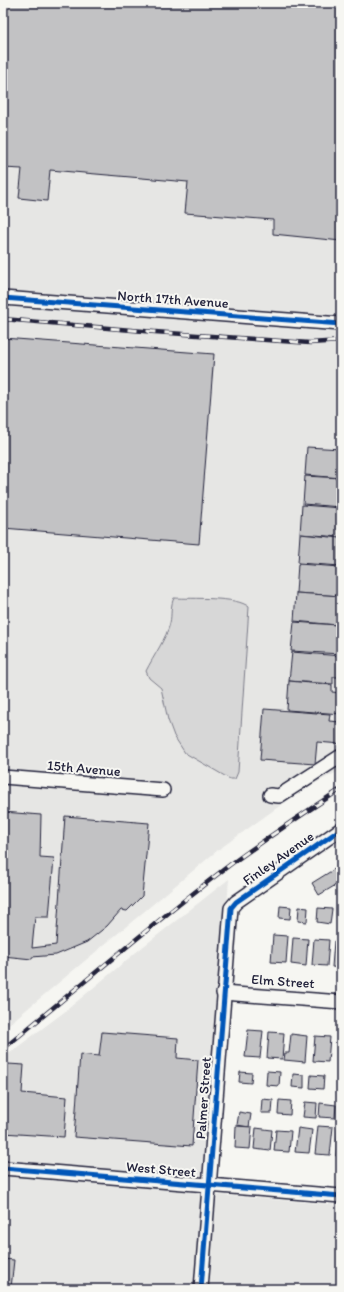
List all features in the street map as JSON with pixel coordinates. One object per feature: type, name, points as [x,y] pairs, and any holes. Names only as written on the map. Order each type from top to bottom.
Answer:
[{"type":"street","name":"North 17th Avenue","points":[[3,298],[341,324]]},
{"type":"street","points":[[270,795],[279,796],[341,756]]},
{"type":"street","name":"15th Avenue","points":[[3,777],[163,790]]},
{"type":"street","name":"Finley Avenue","points":[[231,908],[236,902],[341,829]]},
{"type":"street","name":"Palmer Street","points":[[201,1289],[223,993],[231,908]]},
{"type":"street","name":"Elm Street","points":[[223,993],[341,1002]]},
{"type":"street","name":"West Street","points":[[3,1168],[341,1196]]},
{"type":"shaded area","points":[[3,3],[341,3],[341,770],[302,790],[218,850],[3,1029]]},
{"type":"shaded area","points":[[174,598],[202,598],[235,601],[243,603],[249,607],[238,772],[235,779],[230,779],[185,753],[174,736],[168,720],[161,688],[149,678],[146,671],[168,629],[171,620]]},
{"type":"shaded area","points":[[229,879],[206,1194],[341,1205],[341,1289],[3,1289],[3,1058],[63,1013],[140,949]]},
{"type":"building","points":[[3,3],[341,3],[341,241],[273,234],[273,220],[185,213],[188,182],[50,170],[47,201],[19,198],[22,169],[3,168]]},
{"type":"building","points":[[3,338],[214,354],[199,544],[3,528]]},
{"type":"building","points":[[307,447],[341,449],[341,478],[305,475]]},
{"type":"building","points":[[305,476],[341,478],[341,507],[303,504]]},
{"type":"building","points":[[302,505],[341,508],[341,537],[300,534]]},
{"type":"building","points":[[300,534],[341,538],[341,566],[298,563]]},
{"type":"building","points":[[298,564],[341,567],[341,596],[296,593]]},
{"type":"building","points":[[296,593],[341,596],[341,618],[338,617],[337,625],[294,621]]},
{"type":"building","points":[[294,622],[337,625],[336,633],[341,633],[341,654],[291,651]]},
{"type":"building","points":[[292,652],[341,656],[341,677],[333,677],[333,684],[289,681]]},
{"type":"building","points":[[289,681],[332,685],[332,692],[341,693],[341,714],[287,710]]},
{"type":"building","points":[[264,709],[330,714],[329,721],[341,722],[341,744],[317,742],[315,764],[260,760]]},
{"type":"building","points":[[3,812],[41,815],[40,857],[54,858],[49,917],[35,917],[32,948],[56,945],[65,816],[149,823],[142,896],[127,911],[121,910],[107,926],[87,942],[56,955],[32,957],[32,959],[3,956]]},
{"type":"building","points":[[341,865],[341,882],[319,895],[312,883]]},
{"type":"building","points":[[280,906],[291,907],[290,919],[279,918]]},
{"type":"building","points":[[299,907],[308,908],[307,922],[298,921]]},
{"type":"building","points":[[318,908],[332,909],[330,924],[317,922]]},
{"type":"building","points":[[338,910],[341,910],[341,926],[337,925]]},
{"type":"building","points":[[273,935],[288,936],[286,963],[271,962]]},
{"type":"building","points":[[293,938],[308,939],[306,966],[291,964]]},
{"type":"building","points":[[314,939],[329,940],[327,966],[312,965]]},
{"type":"building","points":[[334,941],[341,941],[341,968],[332,967]]},
{"type":"building","points":[[248,1030],[263,1031],[260,1058],[245,1057]]},
{"type":"building","points":[[102,1032],[178,1038],[177,1058],[198,1060],[192,1146],[74,1137],[80,1054],[99,1056]]},
{"type":"building","points":[[269,1032],[284,1033],[282,1059],[267,1058]]},
{"type":"building","points":[[291,1034],[307,1036],[305,1062],[284,1060],[285,1053],[289,1053]]},
{"type":"building","points":[[315,1036],[330,1037],[328,1062],[313,1061]]},
{"type":"building","points":[[339,1037],[341,1037],[341,1057],[338,1057]]},
{"type":"building","points":[[8,1064],[24,1065],[22,1093],[67,1097],[64,1137],[3,1133],[3,1068]]},
{"type":"building","points":[[267,1071],[280,1072],[279,1086],[266,1085]]},
{"type":"building","points":[[240,1072],[252,1073],[251,1083],[239,1082]]},
{"type":"building","points":[[293,1074],[304,1075],[304,1088],[292,1087]]},
{"type":"building","points":[[311,1075],[324,1076],[323,1089],[310,1088]]},
{"type":"building","points":[[339,1075],[341,1076],[341,1090],[338,1090]]},
{"type":"building","points":[[262,1099],[273,1100],[272,1113],[261,1113]]},
{"type":"building","points":[[279,1100],[291,1101],[290,1115],[278,1114]]},
{"type":"building","points":[[305,1102],[317,1103],[316,1118],[303,1117]]},
{"type":"building","points":[[320,1103],[336,1105],[335,1118],[319,1117]]},
{"type":"building","points":[[239,1112],[251,1114],[249,1127],[237,1125]]},
{"type":"building","points":[[236,1126],[252,1127],[250,1149],[235,1148]]},
{"type":"building","points":[[318,1126],[333,1127],[330,1155],[315,1154]]},
{"type":"building","points":[[338,1127],[341,1127],[341,1156],[336,1156]]},
{"type":"building","points":[[256,1128],[272,1130],[270,1151],[254,1149]]},
{"type":"building","points":[[298,1128],[312,1130],[309,1153],[295,1152]]},
{"type":"building","points":[[276,1130],[291,1131],[289,1152],[274,1151]]},
{"type":"building","points":[[3,1259],[14,1260],[11,1288],[19,1289],[3,1289]]},
{"type":"railway","points":[[3,319],[310,343],[341,341]]},
{"type":"railway","points":[[3,1049],[202,886],[299,816],[341,789]]},
{"type":"cycle path","points":[[3,298],[341,324]]},
{"type":"cycle path","points":[[201,1289],[231,908],[236,902],[341,829]]},
{"type":"cycle path","points":[[3,1168],[341,1196]]}]
